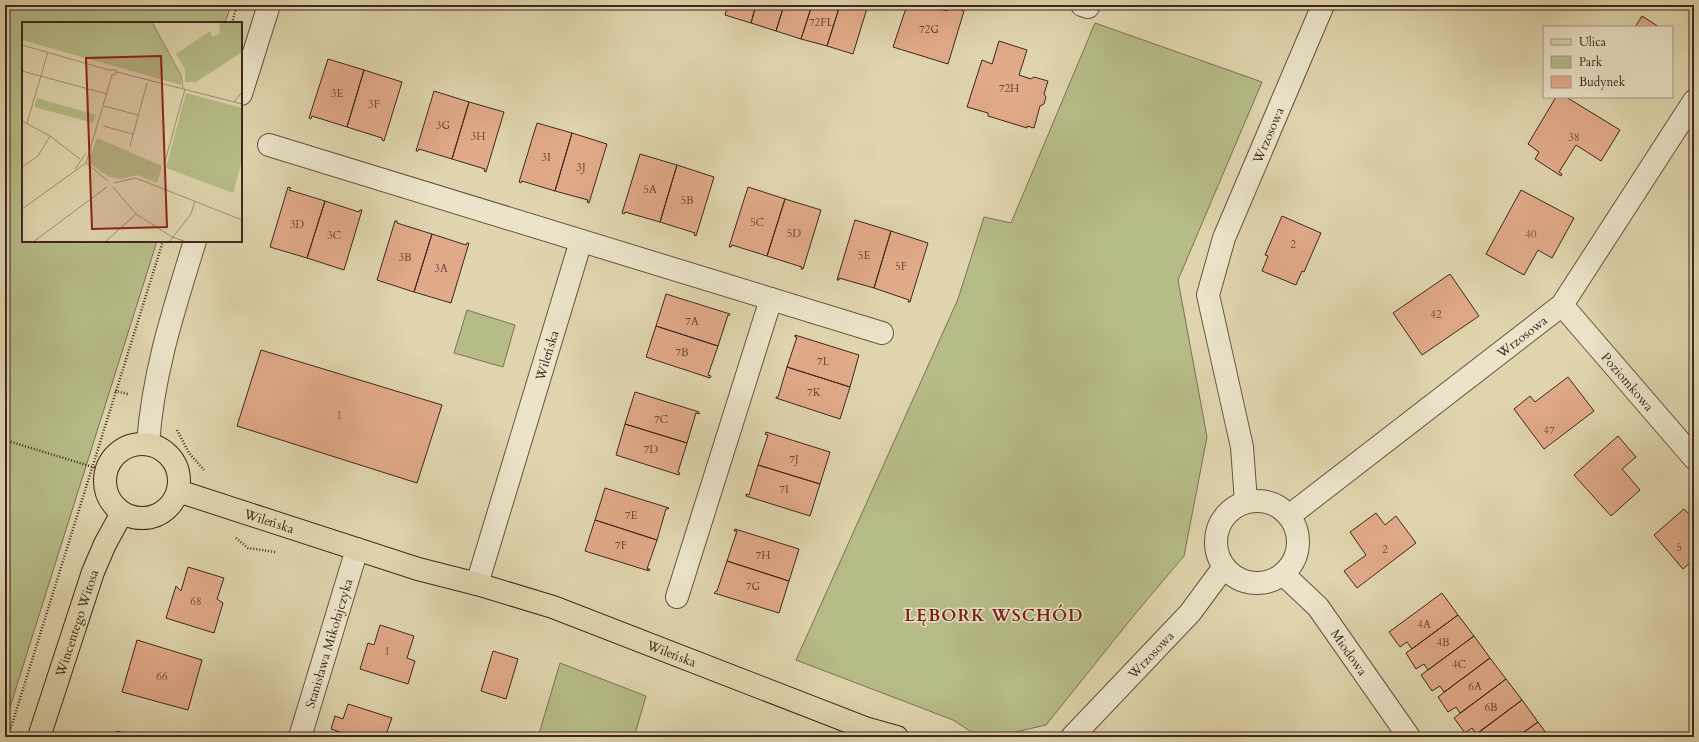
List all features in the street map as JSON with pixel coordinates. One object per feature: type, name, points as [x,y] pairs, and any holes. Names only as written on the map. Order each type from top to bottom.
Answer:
[{"type":"main road","points":[[135,444],[148,444],[161,449],[172,458],[178,470],[180,484],[176,497],[168,509],[156,516],[145,519],[134,518],[122,513],[108,498],[105,484],[99,469],[122,449],[135,444]]},
{"type":"main road","name":"Wileńska","points":[[178,491],[418,569],[476,584],[552,607],[872,732],[897,737]]},
{"type":"main road","name":"Wincentego Witosa","points":[[39,737],[93,572],[104,544],[122,513]]},
{"type":"street","points":[[242,91],[269,5]]},
{"type":"street","name":"Wrzosowa","points":[[1246,502],[1242,447],[1208,295],[1224,238],[1324,5]]},
{"type":"street","name":"Wrzosowa","points":[[1289,516],[1562,305],[1694,101]]},
{"type":"street","points":[[269,145],[882,333]]},
{"type":"street","name":"Wileńska","points":[[476,584],[581,241]]},
{"type":"street","points":[[148,444],[152,398],[160,361],[195,242]]},
{"type":"street","points":[[677,597],[771,299]]},
{"type":"street","name":"Poziomkowa","points":[[1562,305],[1694,458]]},
{"type":"street","points":[[1258,501],[1270,503],[1280,508],[1289,516],[1295,527],[1298,540],[1297,552],[1292,564],[1283,574],[1272,580],[1259,583],[1246,581],[1234,576],[1224,567],[1218,555],[1216,542],[1218,529],[1225,517],[1234,508],[1246,502],[1258,501]]},
{"type":"street","name":"Stanisława Mikołajczyka","points":[[300,737],[357,549]]},
{"type":"street","name":"Wrzosowa","points":[[1072,737],[1190,613],[1224,567]]},
{"type":"street","name":"Miodowa","points":[[1283,574],[1318,607],[1408,737]]},
{"type":"path","points":[[232,22],[237,5]]},
{"type":"path","points":[[8,737],[99,469],[163,242]]},
{"type":"path","points":[[176,427],[189,453],[205,472]]},
{"type":"path","points":[[5,440],[99,469]]},
{"type":"path","points":[[234,537],[248,548],[278,553]]},
{"type":"green space","points":[[5,5],[231,5],[225,22],[22,22],[22,242],[157,242],[5,723]]},
{"type":"green space","points":[[1095,23],[1262,82],[1178,280],[1207,437],[1184,556],[1135,614],[1046,725],[994,737],[979,737],[953,720],[796,660],[958,299],[984,217],[1011,223]]},
{"type":"green space","points":[[467,310],[515,325],[503,367],[454,353]]},
{"type":"green space","points":[[560,663],[646,696],[634,737],[538,737]]},
{"type":"building","points":[[728,5],[756,5],[751,23],[725,15]]},
{"type":"building","points":[[756,5],[784,5],[776,31],[751,23]]},
{"type":"building","points":[[784,5],[812,5],[801,39],[776,31]]},
{"type":"building","points":[[812,5],[840,5],[827,46],[801,39]]},
{"type":"building","points":[[840,5],[868,5],[853,54],[827,46]]},
{"type":"building","points":[[907,5],[927,5],[947,11],[948,6],[964,11],[948,64],[893,47]]},
{"type":"building","points":[[1642,16],[1657,26],[1636,26]]},
{"type":"building","points":[[999,41],[1027,50],[1019,75],[1031,79],[1034,77],[1048,81],[1044,94],[1046,97],[1044,104],[1040,106],[1034,128],[1027,126],[1027,128],[988,116],[988,113],[967,107],[982,60],[992,64]]},
{"type":"building","points":[[328,59],[364,70],[347,127],[312,116],[311,119],[309,118]]},
{"type":"building","points":[[364,70],[402,82],[384,141],[382,138],[347,127]]},
{"type":"building","points":[[434,91],[469,102],[452,159],[419,149],[416,151]]},
{"type":"building","points":[[1555,98],[1568,98],[1620,130],[1601,161],[1576,145],[1559,172],[1562,174],[1561,176],[1535,159],[1539,152],[1528,144]]},
{"type":"building","points":[[469,102],[504,112],[486,172],[484,171],[485,169],[452,159]]},
{"type":"building","points":[[537,123],[572,133],[555,191],[522,181],[521,183],[519,182]]},
{"type":"building","points":[[572,133],[607,144],[589,203],[587,202],[588,200],[555,191]]},
{"type":"building","points":[[640,154],[677,165],[660,222],[625,212],[624,214],[622,213]]},
{"type":"building","points":[[677,165],[714,177],[696,236],[694,235],[695,233],[660,222]]},
{"type":"building","points":[[288,187],[291,188],[289,190],[325,201],[307,258],[270,247]]},
{"type":"building","points":[[748,187],[785,199],[767,256],[732,245],[729,247]]},
{"type":"building","points":[[1521,190],[1574,218],[1552,258],[1538,250],[1524,275],[1486,254]]},
{"type":"building","points":[[785,199],[821,210],[803,269],[801,269],[802,267],[767,256]]},
{"type":"building","points":[[325,201],[359,212],[362,210],[344,270],[307,258]]},
{"type":"building","points":[[1282,216],[1321,233],[1304,272],[1302,271],[1296,285],[1262,271],[1268,256],[1265,255]]},
{"type":"building","points":[[855,220],[891,231],[874,288],[839,278],[839,280],[837,280]]},
{"type":"building","points":[[395,221],[397,221],[397,223],[432,234],[414,292],[377,280]]},
{"type":"building","points":[[891,231],[928,243],[910,302],[908,302],[909,300],[874,288]]},
{"type":"building","points":[[432,234],[466,245],[469,243],[451,303],[414,292]]},
{"type":"building","points":[[1450,274],[1479,316],[1422,355],[1393,313]]},
{"type":"building","points":[[666,294],[730,314],[729,316],[728,315],[718,346],[656,326]]},
{"type":"building","points":[[656,326],[718,346],[708,375],[711,376],[710,378],[646,357]]},
{"type":"building","points":[[795,335],[859,355],[850,387],[787,367],[797,337],[795,337]]},
{"type":"building","points":[[261,350],[442,405],[417,483],[237,426]]},
{"type":"building","points":[[787,367],[850,387],[840,419],[776,398],[778,397]]},
{"type":"building","points":[[1568,377],[1594,411],[1544,449],[1514,409],[1530,396],[1535,402]]},
{"type":"building","points":[[635,392],[699,412],[699,414],[696,413],[687,443],[625,424]]},
{"type":"building","points":[[625,424],[687,443],[678,472],[680,473],[679,475],[616,455]]},
{"type":"building","points":[[766,432],[830,452],[820,484],[758,465],[768,435],[765,434]]},
{"type":"building","points":[[1618,436],[1636,457],[1622,469],[1640,490],[1611,516],[1574,475]]},
{"type":"building","points":[[758,465],[820,484],[810,516],[746,496],[746,494],[749,495]]},
{"type":"building","points":[[605,488],[669,508],[666,509],[657,540],[595,520]]},
{"type":"building","points":[[1684,509],[1694,520],[1694,559],[1683,569],[1654,535]]},
{"type":"building","points":[[1376,513],[1385,525],[1396,516],[1416,543],[1357,588],[1344,571],[1366,555],[1350,532]]},
{"type":"building","points":[[595,520],[657,540],[647,569],[650,569],[649,571],[585,551]]},
{"type":"building","points":[[735,529],[799,549],[789,581],[727,561],[737,531],[734,531]]},
{"type":"building","points":[[727,561],[789,581],[779,613],[714,593],[717,591]]},
{"type":"building","points":[[188,567],[224,578],[217,599],[223,603],[214,633],[166,618],[176,586],[181,591]]},
{"type":"building","points":[[1442,593],[1458,615],[1412,649],[1407,642],[1400,647],[1389,632]]},
{"type":"building","points":[[1458,615],[1474,636],[1428,670],[1424,664],[1416,669],[1406,653]]},
{"type":"building","points":[[380,625],[414,636],[407,658],[415,661],[408,684],[360,669],[368,643],[374,645]]},
{"type":"building","points":[[1474,636],[1490,658],[1444,692],[1440,686],[1432,691],[1421,675]]},
{"type":"building","points":[[137,640],[202,660],[188,710],[122,692]]},
{"type":"building","points":[[493,651],[518,659],[506,699],[481,691]]},
{"type":"building","points":[[1490,658],[1506,679],[1460,713],[1456,707],[1448,712],[1438,697]]},
{"type":"building","points":[[1506,679],[1522,700],[1476,734],[1472,728],[1465,733],[1454,718]]},
{"type":"building","points":[[1522,700],[1538,722],[1517,737],[1473,737]]},
{"type":"building","points":[[348,704],[392,718],[385,737],[338,737],[340,732],[331,729],[335,716],[343,719]]},
{"type":"building","points":[[1538,722],[1549,737],[1517,737]]},
{"type":"building","points":[[117,731],[138,737],[115,737]]},
{"type":"district","name":"LĘBORK WSCHÓD","points":[[994,615]]}]
